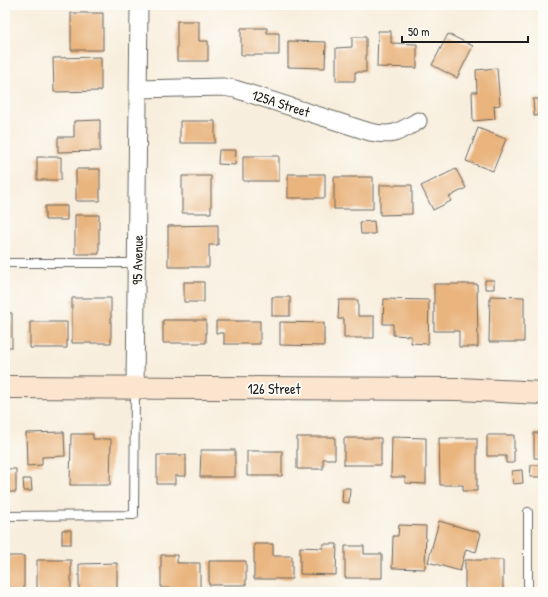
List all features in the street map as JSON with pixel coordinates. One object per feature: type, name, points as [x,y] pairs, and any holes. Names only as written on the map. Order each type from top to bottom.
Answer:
[{"type":"street","name":"95 Avenue","points":[[135,388],[139,5]]},
{"type":"street","name":"125A Street","points":[[139,88],[223,87],[235,89],[382,135],[395,134],[418,121]]},
{"type":"street","name":"126 Street","points":[[5,388],[458,389],[543,393]]},
{"type":"lane","points":[[5,263],[137,263]]},
{"type":"lane","name":"95 Avenue","points":[[5,516],[134,515],[135,388]]},
{"type":"lane","points":[[528,512],[528,592]]},
{"type":"building","points":[[71,13],[103,13],[103,50],[71,50]]},
{"type":"building","points":[[177,21],[199,21],[199,41],[208,41],[208,61],[177,61]]},
{"type":"building","points":[[241,28],[267,28],[267,33],[279,33],[279,55],[241,55]]},
{"type":"building","points":[[378,31],[391,31],[391,43],[417,44],[417,68],[377,67]]},
{"type":"building","points":[[448,34],[473,46],[457,78],[432,65]]},
{"type":"building","points":[[352,37],[366,37],[366,72],[355,72],[355,81],[336,81],[336,48],[352,47]]},
{"type":"building","points":[[288,41],[326,42],[325,68],[288,67]]},
{"type":"building","points":[[101,57],[101,91],[54,92],[53,58]]},
{"type":"building","points":[[5,58],[8,58],[8,79],[5,79]]},
{"type":"building","points":[[497,68],[500,105],[494,106],[495,119],[473,121],[472,92],[477,92],[476,70]]},
{"type":"building","points":[[533,99],[543,99],[543,115],[534,116]]},
{"type":"building","points":[[100,120],[100,151],[58,152],[58,137],[74,137],[74,121]]},
{"type":"building","points":[[180,121],[215,121],[215,143],[180,143]]},
{"type":"building","points":[[478,128],[506,139],[493,171],[466,161]]},
{"type":"building","points":[[219,150],[236,150],[235,165],[218,164]]},
{"type":"building","points":[[243,156],[279,156],[279,181],[243,181]]},
{"type":"building","points":[[37,157],[61,157],[61,180],[37,180]]},
{"type":"building","points":[[5,159],[8,159],[8,176],[5,176]]},
{"type":"building","points":[[76,169],[100,169],[100,201],[76,201]]},
{"type":"building","points":[[456,169],[466,188],[449,197],[451,201],[433,210],[421,186]]},
{"type":"building","points":[[288,174],[325,174],[325,198],[288,198]]},
{"type":"building","points":[[182,176],[211,176],[211,213],[182,213]]},
{"type":"building","points":[[334,177],[373,177],[373,209],[334,209]]},
{"type":"building","points":[[380,185],[412,185],[412,214],[380,215]]},
{"type":"building","points":[[45,206],[67,206],[67,220],[45,220]]},
{"type":"building","points":[[75,215],[99,215],[99,254],[75,254]]},
{"type":"building","points":[[374,221],[375,234],[361,234],[360,222]]},
{"type":"building","points":[[218,225],[218,245],[209,245],[209,267],[168,267],[168,226]]},
{"type":"building","points":[[485,280],[494,280],[494,289],[485,289]]},
{"type":"building","points":[[184,282],[204,282],[204,302],[184,302]]},
{"type":"building","points":[[434,284],[477,284],[478,347],[459,347],[459,331],[434,331]]},
{"type":"building","points":[[490,296],[524,297],[524,342],[489,342]]},
{"type":"building","points":[[272,297],[290,297],[290,316],[272,316]]},
{"type":"building","points":[[72,298],[111,298],[111,343],[72,343]]},
{"type":"building","points":[[384,299],[429,300],[428,344],[411,343],[411,336],[393,335],[393,324],[383,324]]},
{"type":"building","points":[[339,300],[358,300],[358,316],[374,316],[374,338],[344,338],[344,319],[338,319]]},
{"type":"building","points":[[5,313],[12,313],[12,347],[5,347]]},
{"type":"building","points":[[163,320],[206,320],[206,343],[163,343]]},
{"type":"building","points":[[216,321],[260,321],[260,344],[224,344],[224,333],[216,333]]},
{"type":"building","points":[[30,322],[67,322],[67,348],[30,348]]},
{"type":"building","points":[[280,322],[324,323],[324,346],[280,345]]},
{"type":"building","points":[[64,432],[65,456],[42,457],[42,465],[27,466],[26,433]]},
{"type":"building","points":[[534,433],[543,433],[543,458],[534,458]]},
{"type":"building","points":[[71,434],[93,434],[93,439],[111,439],[110,485],[70,485]]},
{"type":"building","points":[[487,435],[514,435],[514,463],[506,463],[506,456],[487,456]]},
{"type":"building","points":[[297,437],[335,437],[335,459],[323,459],[323,469],[297,469]]},
{"type":"building","points":[[392,437],[426,438],[426,484],[405,483],[405,477],[391,477]]},
{"type":"building","points":[[344,438],[381,438],[381,465],[344,465]]},
{"type":"building","points":[[439,438],[477,438],[477,491],[463,491],[463,485],[440,485]]},
{"type":"building","points":[[201,450],[235,450],[235,477],[200,477]]},
{"type":"building","points":[[247,451],[282,451],[282,476],[247,476]]},
{"type":"building","points":[[157,455],[186,455],[186,476],[175,476],[175,484],[157,484]]},
{"type":"building","points":[[531,465],[543,465],[543,477],[530,477]]},
{"type":"building","points":[[5,469],[16,469],[16,492],[5,492]]},
{"type":"building","points":[[522,470],[523,483],[513,484],[512,471]]},
{"type":"building","points":[[23,479],[31,479],[32,491],[24,491]]},
{"type":"building","points":[[343,488],[350,488],[349,503],[342,502]]},
{"type":"building","points":[[439,521],[481,533],[476,552],[466,549],[460,571],[428,562]]},
{"type":"building","points":[[399,525],[426,526],[425,569],[392,568],[393,536],[398,536]]},
{"type":"building","points":[[62,530],[71,530],[71,544],[62,544]]},
{"type":"building","points":[[254,544],[273,544],[273,556],[292,556],[292,579],[254,579]]},
{"type":"building","points":[[323,544],[337,544],[336,575],[300,574],[300,547],[323,548]]},
{"type":"building","points":[[345,546],[364,546],[364,554],[382,554],[382,578],[345,578]]},
{"type":"building","points":[[161,555],[177,555],[177,563],[200,563],[200,589],[161,588]]},
{"type":"building","points":[[5,556],[24,556],[24,592],[5,592]]},
{"type":"building","points":[[37,560],[71,560],[71,592],[37,592]]},
{"type":"building","points":[[465,560],[503,560],[503,592],[465,592]]},
{"type":"building","points":[[209,561],[246,561],[246,585],[209,585]]},
{"type":"building","points":[[117,563],[117,592],[79,592],[79,564]]}]
